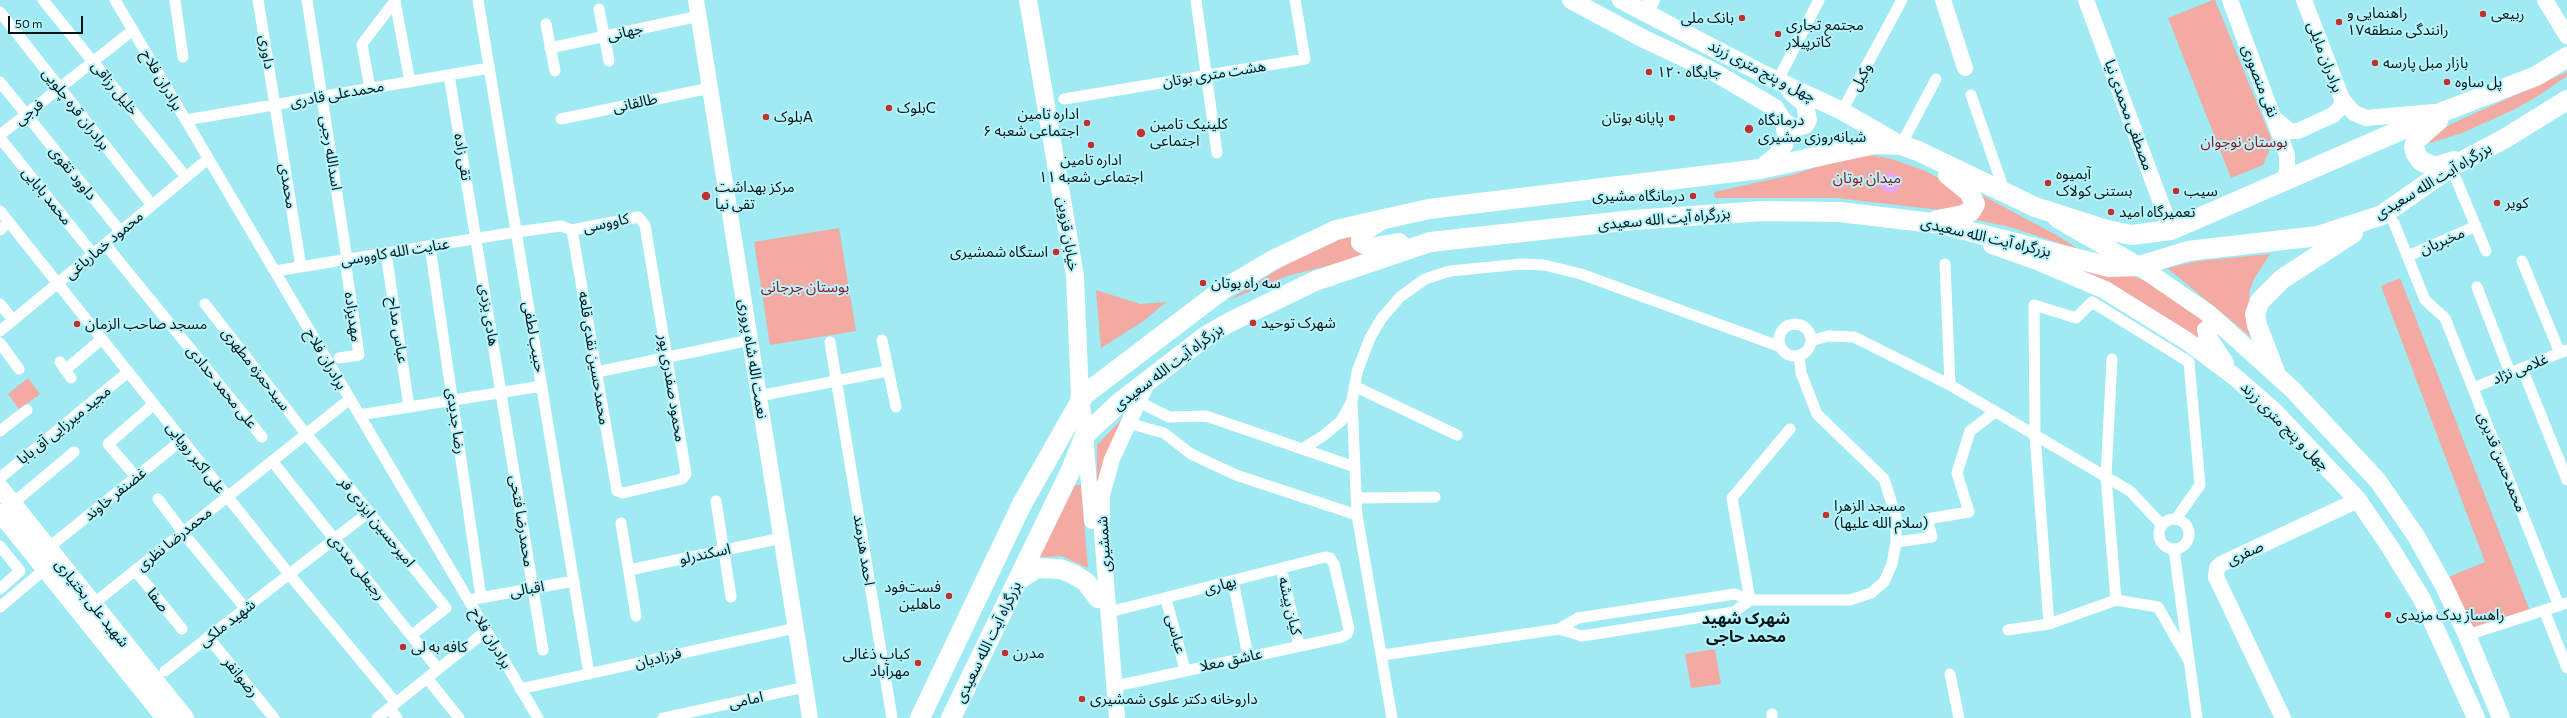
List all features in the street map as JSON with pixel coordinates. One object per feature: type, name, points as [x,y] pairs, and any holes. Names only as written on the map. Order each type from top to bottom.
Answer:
[{"type":"highway","name":"بزرگراه آیت الله سعیدی","points":[[920,718],[1022,504],[1080,398],[1222,290],[1273,260],[1336,230],[1429,209],[1760,169],[1875,144],[1909,148],[2035,207],[2121,234],[2171,230],[2445,111],[2536,76],[2567,56]]},
{"type":"highway","name":"بزرگراه آیت الله سعیدی","points":[[951,718],[1018,580],[1085,435],[1106,414],[1206,336],[1239,317],[1315,281],[1430,242],[1633,220],[1762,211],[1840,212],[1921,222],[1959,228],[2109,267],[2139,266],[2188,251],[2318,236],[2388,219],[2451,166],[2504,139],[2567,100]]},
{"type":"highway","points":[[2466,103],[2423,132],[2414,147],[2416,154],[2421,161],[2435,167],[2481,150]]},
{"type":"highway","points":[[1909,148],[1969,192],[1974,204],[1971,211],[1963,215],[1921,222]]},
{"type":"highway","points":[[1384,219],[1364,231],[1361,236],[1361,242],[1365,246],[1371,248],[1398,243],[1430,242]]},
{"type":"highway","points":[[2275,372],[2257,325],[2255,314],[2260,301],[2282,279],[2388,219]]},
{"type":"highway","points":[[1018,580],[1037,568],[1060,569],[1073,574],[1086,582],[1103,605]]},
{"type":"main road","name":"نعمت الله شاه پروری","points":[[696,0],[810,718]]},
{"type":"main road","name":"خیابان قزوین","points":[[1028,0],[1075,276],[1080,398],[1085,435]]},
{"type":"main road","name":"چهل و پنج متری زرند","points":[[1571,0],[1642,38],[1714,72],[1767,102],[1775,108],[1784,122]]},
{"type":"main road","name":"چهل و پنج متری زرند","points":[[1621,0],[1649,6],[1772,78],[1842,111],[1909,148]]},
{"type":"main road","points":[[1943,0],[1965,68]]},
{"type":"main road","name":"مصطفی محمدی نیا","points":[[2086,0],[2171,230]]},
{"type":"main road","name":"نقی منصوری","points":[[2230,0],[2275,120],[2289,164],[2287,173],[2279,184]]},
{"type":"main road","name":"برادران مایلی","points":[[2304,0],[2342,99],[2354,113],[2366,118],[2445,111]]},
{"type":"main road","points":[[2545,0],[2567,36]]},
{"type":"main road","points":[[1772,78],[1799,97],[1808,109],[1808,120],[1805,125],[1794,128],[1784,122]]},
{"type":"main road","points":[[2275,120],[2290,131],[2298,131],[2334,115],[2341,107],[2342,99]]},
{"type":"main road","points":[[1760,169],[1777,155],[1784,145],[1786,135],[1784,122]]},
{"type":"main road","name":"چهل و پنج متری زرند","points":[[2035,207],[2139,266],[2219,323],[2275,372],[2378,481],[2416,536],[2467,635],[2501,718]]},
{"type":"main road","name":"چهل و پنج متری زرند","points":[[1921,222],[2081,278],[2138,310],[2187,341],[2235,377],[2275,412],[2358,500],[2422,599],[2476,718]]},
{"type":"main road","points":[[2219,323],[2206,330],[2207,336],[2235,377]]},
{"type":"main road","name":"شمشیری","points":[[1103,605],[1102,495],[1112,459],[1149,380]]},
{"type":"main road","name":"شمشیری","points":[[1085,435],[1110,687],[1117,718]]},
{"type":"main road","name":"شهید علی بختیاری","points":[[0,488],[6,508],[45,569],[165,718]]},
{"type":"main road","name":"صفری","points":[[2283,718],[2216,577],[2217,568],[2221,564],[2358,500]]},
{"type":"main road","name":"شهید علی بختیاری","points":[[6,508],[48,548],[184,718]]},
{"type":"main road","name":"شمشیری","points":[[1107,718],[1110,687]]},
{"type":"street","name":"خلیل رزاقی","points":[[43,0],[186,177]]},
{"type":"street","name":"برادران فلاح","points":[[115,0],[538,718]]},
{"type":"street","points":[[175,0],[183,56]]},
{"type":"street","name":"داوری","points":[[258,0],[275,105]]},
{"type":"street","name":"اسدالله رجبی","points":[[307,0],[346,260]]},
{"type":"street","name":"حبیب لطفی","points":[[478,0],[589,674]]},
{"type":"street","points":[[1196,0],[1217,153]]},
{"type":"street","name":"هشت متری بوتان","points":[[1064,99],[1305,59],[1295,0]]},
{"type":"street","points":[[1772,78],[1819,0]]},
{"type":"street","name":"وکیل","points":[[1842,111],[1902,0]]},
{"type":"street","points":[[370,89],[362,44],[395,2],[410,82]]},
{"type":"street","points":[[599,8],[609,61]]},
{"type":"street","name":"برادران قره چلویی","points":[[0,12],[152,205]]},
{"type":"street","name":"جهانی","points":[[550,48],[699,16]]},
{"type":"street","points":[[546,24],[555,71]]},
{"type":"street","name":"فرجی","points":[[0,135],[133,30]]},
{"type":"street","name":"محمدعلی قادری","points":[[186,120],[489,68]]},
{"type":"street","name":"تقی زاده","points":[[449,75],[476,238]]},
{"type":"street","points":[[1909,148],[1936,79]]},
{"type":"street","name":"داوود تقوی","points":[[0,82],[120,231]]},
{"type":"street","name":"طالقانی","points":[[561,119],[710,88]]},
{"type":"street","points":[[1972,95],[2006,194]]},
{"type":"street","name":"محمدی","points":[[275,105],[301,267]]},
{"type":"street","name":"محمد بابایی","points":[[0,138],[93,254]]},
{"type":"street","name":"محمود خمارباغی","points":[[0,331],[208,159]]},
{"type":"street","name":"مخبریان","points":[[2451,166],[2486,251]]},
{"type":"street","name":"علی اکبر رویایی","points":[[0,211],[289,574],[392,706],[397,718]]},
{"type":"street","name":"کاووسی","points":[[516,232],[561,226],[572,230],[635,217],[641,219],[645,225]]},
{"type":"street","name":"مخبریان","points":[[2388,219],[2408,256],[2425,300],[2445,318]]},
{"type":"street","points":[[0,230],[9,222]]},
{"type":"street","name":"محمود صفدری پور","points":[[615,486],[617,491],[623,493],[680,480],[686,476],[645,225]]},
{"type":"street","name":"مخبریان","points":[[2408,256],[2476,226]]},
{"type":"street","name":"محمدحسین نقدی قلعه","points":[[572,230],[615,486]]},
{"type":"street","name":"عنایت‌ الله کاووسی","points":[[275,271],[516,232]]},
{"type":"street","name":"هادی یزدی","points":[[476,238],[502,392]]},
{"type":"street","name":"علی محمد حدادی","points":[[105,244],[262,437]]},
{"type":"street","name":"رضا جدیدی","points":[[430,246],[481,597]]},
{"type":"street","name":"عباس مداح","points":[[386,253],[409,407]]},
{"type":"street","name":"مهدیزاده","points":[[339,358],[358,355],[346,260]]},
{"type":"street","points":[[2522,261],[2563,352]]},
{"type":"street","points":[[1392,718],[1383,655],[1357,515],[1352,401],[1357,372],[1370,338],[1381,318],[1400,297],[1425,279],[1450,271],[1522,264],[1544,265],[1581,274],[1781,347],[1789,354],[1799,355],[1807,350],[1811,341],[1810,335],[1804,327],[1788,326],[1780,337],[1781,347]]},
{"type":"street","points":[[1945,264],[1950,385]]},
{"type":"street","points":[[2477,287],[2510,373]]},
{"type":"street","points":[[2049,624],[2035,435],[2034,305],[2076,318],[2092,302],[2189,362],[2200,484],[2176,519]]},
{"type":"street","points":[[0,304],[13,320]]},
{"type":"street","name":"سیدحمزه مطهری","points":[[205,304],[307,435]]},
{"type":"street","name":"محمدحسن قدیری","points":[[2445,318],[2563,604]]},
{"type":"street","points":[[1811,341],[1828,336],[1854,337],[1950,385],[2130,491],[2162,525]]},
{"type":"street","points":[[65,370],[102,339]]},
{"type":"street","points":[[597,372],[750,340]]},
{"type":"street","points":[[882,340],[887,371],[896,408]]},
{"type":"street","name":"احمد هنرمند","points":[[830,342],[892,718]]},
{"type":"street","points":[[0,343],[19,369]]},
{"type":"street","name":"غلامی نژاد","points":[[2473,388],[2563,352]]},
{"type":"street","points":[[1383,655],[1559,629],[1578,618],[1735,594],[1750,600],[1850,600],[1871,593],[1884,582],[1892,564],[1896,542],[1896,517],[1884,479],[1817,414],[1801,373],[1799,355]]},
{"type":"street","points":[[2112,359],[2106,477],[2116,600]]},
{"type":"street","points":[[2522,368],[2567,480]]},
{"type":"street","points":[[759,396],[887,371]]},
{"type":"street","name":"مجید میرزایی آق بابا","points":[[0,478],[128,372]]},
{"type":"street","points":[[360,415],[542,386]]},
{"type":"street","points":[[1354,386],[1457,435]]},
{"type":"street","name":"محمدرضا فتحی","points":[[502,392],[543,650]]},
{"type":"street","name":"محمدرضا نظری","points":[[93,604],[135,570],[186,536],[227,497],[307,435],[350,399]]},
{"type":"street","points":[[1138,401],[1169,417],[1206,416],[1355,467]]},
{"type":"street","points":[[1302,449],[1323,436],[1340,421],[1352,401]]},
{"type":"street","points":[[136,477],[108,444],[154,404]]},
{"type":"street","points":[[0,431],[27,410]]},
{"type":"street","points":[[1896,542],[1932,537],[1927,519],[1969,512],[1957,473],[1970,430],[1995,412]]},
{"type":"street","points":[[1128,423],[1164,433],[1191,454],[1236,475],[1357,515]]},
{"type":"street","points":[[1750,600],[1732,498],[1790,429]]},
{"type":"street","name":"امیرحسین ایزدی فر","points":[[307,435],[446,608],[412,635]]},
{"type":"street","name":"غضنفر خاوند","points":[[48,548],[182,440]]},
{"type":"street","points":[[6,508],[74,452]]},
{"type":"street","name":"رجبعلی مددی","points":[[276,466],[438,669]]},
{"type":"street","points":[[1357,498],[1435,497]]},
{"type":"street","points":[[158,499],[245,608]]},
{"type":"street","points":[[716,501],[730,597]]},
{"type":"street","name":"شهید ملکی","points":[[165,671],[369,512]]},
{"type":"street","points":[[2170,519],[2176,519],[2185,524],[2189,533],[2186,543],[2174,550],[2165,547],[2160,540],[2162,525],[2170,519]]},
{"type":"street","points":[[621,523],[636,616]]},
{"type":"street","name":"اسکندرلو","points":[[629,570],[782,538]]},
{"type":"street","points":[[0,546],[20,571],[0,589]]},
{"type":"street","points":[[2174,550],[2197,718]]},
{"type":"street","name":"بهاری","points":[[1103,605],[1166,599],[1281,568],[1330,558],[1334,564],[1349,629],[1347,634]]},
{"type":"street","name":"کیان پیشه","points":[[1281,568],[1299,645]]},
{"type":"street","points":[[0,607],[45,569]]},
{"type":"street","name":"صفا","points":[[135,570],[182,629]]},
{"type":"street","name":"اقبالی","points":[[468,600],[574,581]]},
{"type":"street","points":[[1233,581],[1248,656]]},
{"type":"street","name":"عباسی","points":[[1166,599],[1185,670]]},
{"type":"street","points":[[1559,629],[1582,636],[1734,612],[1750,600]]},
{"type":"street","points":[[2008,630],[2049,624],[2116,600],[2158,607],[2189,661]]},
{"type":"street","points":[[2467,635],[2563,604]]},
{"type":"street","points":[[2544,610],[2567,668]]},
{"type":"street","name":"فرزادیان","points":[[520,689],[796,628]]},
{"type":"street","points":[[377,718],[486,631]]},
{"type":"street","name":"عاشق معلا","points":[[1110,687],[1347,634]]},
{"type":"street","name":"رضوانفر","points":[[208,637],[274,718]]},
{"type":"street","points":[[1950,674],[1958,718]]},
{"type":"street","points":[[427,678],[459,718]]},
{"type":"street","name":"امامی","points":[[663,718],[805,686]]},
{"type":"green space","name":"بوستان نوجوان","points":[[2215,0],[2271,138],[2269,151],[2263,165],[2231,178],[2168,18]]},
{"type":"green space","points":[[2567,72],[2567,76],[2538,96],[2513,110],[2462,133],[2430,143],[2429,139],[2433,135],[2451,124]]},
{"type":"green space","name":"میدان بوتان","points":[[1870,155],[1892,159],[1923,170],[1961,190],[1967,205],[1949,211],[1837,198],[1715,198],[1714,192],[1796,174],[1848,156]]},
{"type":"green space","points":[[1976,192],[2058,236],[2080,250],[2010,227],[1972,219]]},
{"type":"green space","name":"بوستان جرجانی","points":[[839,228],[856,331],[770,345],[754,242]]},
{"type":"green space","points":[[1357,231],[1352,238],[1351,245],[1355,251],[1367,256],[1287,276],[1229,300],[1293,260]]},
{"type":"green space","points":[[2270,254],[2254,279],[2250,290],[2248,313],[2256,341],[2167,268],[2199,261]]},
{"type":"green space","points":[[2073,268],[2129,275],[2146,281],[2206,321],[2199,340]]},
{"type":"green space","points":[[2400,278],[2530,611],[2473,628],[2446,578],[2485,562],[2381,286]]},
{"type":"green space","points":[[1096,290],[1140,304],[1166,302],[1145,320],[1101,348]]},
{"type":"green space","points":[[28,378],[40,394],[19,409],[8,394]]},
{"type":"green space","points":[[1123,418],[1097,502],[1097,445]]},
{"type":"green space","points":[[1075,485],[1081,485],[1088,568],[1062,556],[1039,557]]},
{"type":"green space","points":[[1715,649],[1721,684],[1691,688],[1685,654]]},
{"type":"shaded area","points":[[1890,173],[1897,176],[1900,183],[1897,190],[1890,193],[1883,190],[1880,183],[1883,176]]},
{"type":"place","name":"ربیعی","points":[[2483,14]]},
{"type":"place","name":"بانک ملی","points":[[1742,18]]},
{"type":"place","name":"راهنمایی و رانندگی منطقه۱۷","points":[[2339,22]]},
{"type":"place","name":"مجتمع تجاری کاترپیلار","points":[[1778,34]]},
{"type":"place","name":"بازار مبل پارسه","points":[[2375,63]]},
{"type":"place","name":"جایگاه ۱۲۰","points":[[1649,72]]},
{"type":"place","name":"پل ساوه","points":[[2447,82]]},
{"type":"place","name":"بلوکC","points":[[889,108]]},
{"type":"place","name":"بلوکA","points":[[766,117]]},
{"type":"place","name":"پایانه بوتان","points":[[1672,118]]},
{"type":"place","name":"اداره تامین اجتماعی شعبه ۶","points":[[1087,123]]},
{"type":"place","name":"درمانگاه شبانه‌روزی مشیری","points":[[1749,129]]},
{"type":"place","name":"کلینیک تامین اجتماعی","points":[[1141,133]]},
{"type":"place","name":"اداره تامین اجتماعی شعبه ۱۱","points":[[1091,145]]},
{"type":"place","name":"آبمیوه بستنی کولاک","points":[[2048,183]]},
{"type":"place","name":"سیب","points":[[2176,191]]},
{"type":"place","name":"مرکز بهداشت تقی نیا","points":[[706,196]]},
{"type":"place","name":"درمانگاه مشیری","points":[[1693,196]]},
{"type":"place","name":"کویر","points":[[2497,203]]},
{"type":"place","name":"تعمیرگاه امید","points":[[2111,212]]},
{"type":"place","name":"استگاه شمشیری","points":[[1056,252]]},
{"type":"place","name":"سه راه بوتان","points":[[1203,283]]},
{"type":"place","name":"شهرک توحید","points":[[1253,323]]},
{"type":"place","name":"مسجد صاحب الزمان","points":[[77,324]]},
{"type":"place","name":"مسجد الزهرا (سلام الله علیها)","points":[[1826,515]]},
{"type":"place","name":"فست‌فود ماهلین","points":[[949,596]]},
{"type":"place","name":"راهساز یدک مزیدی","points":[[2388,615]]},
{"type":"place","name":"کافه به لی","points":[[403,647]]},
{"type":"place","name":"مدرن","points":[[1005,653]]},
{"type":"place","name":"کباب ذغالی مهرآباد","points":[[918,663]]},
{"type":"place","name":"داروخانه دکتر علوی شمشیری","points":[[1082,699]]},
{"type":"district","name":"شهرک شهید محمد حاجی","points":[[1746,628]]}]
